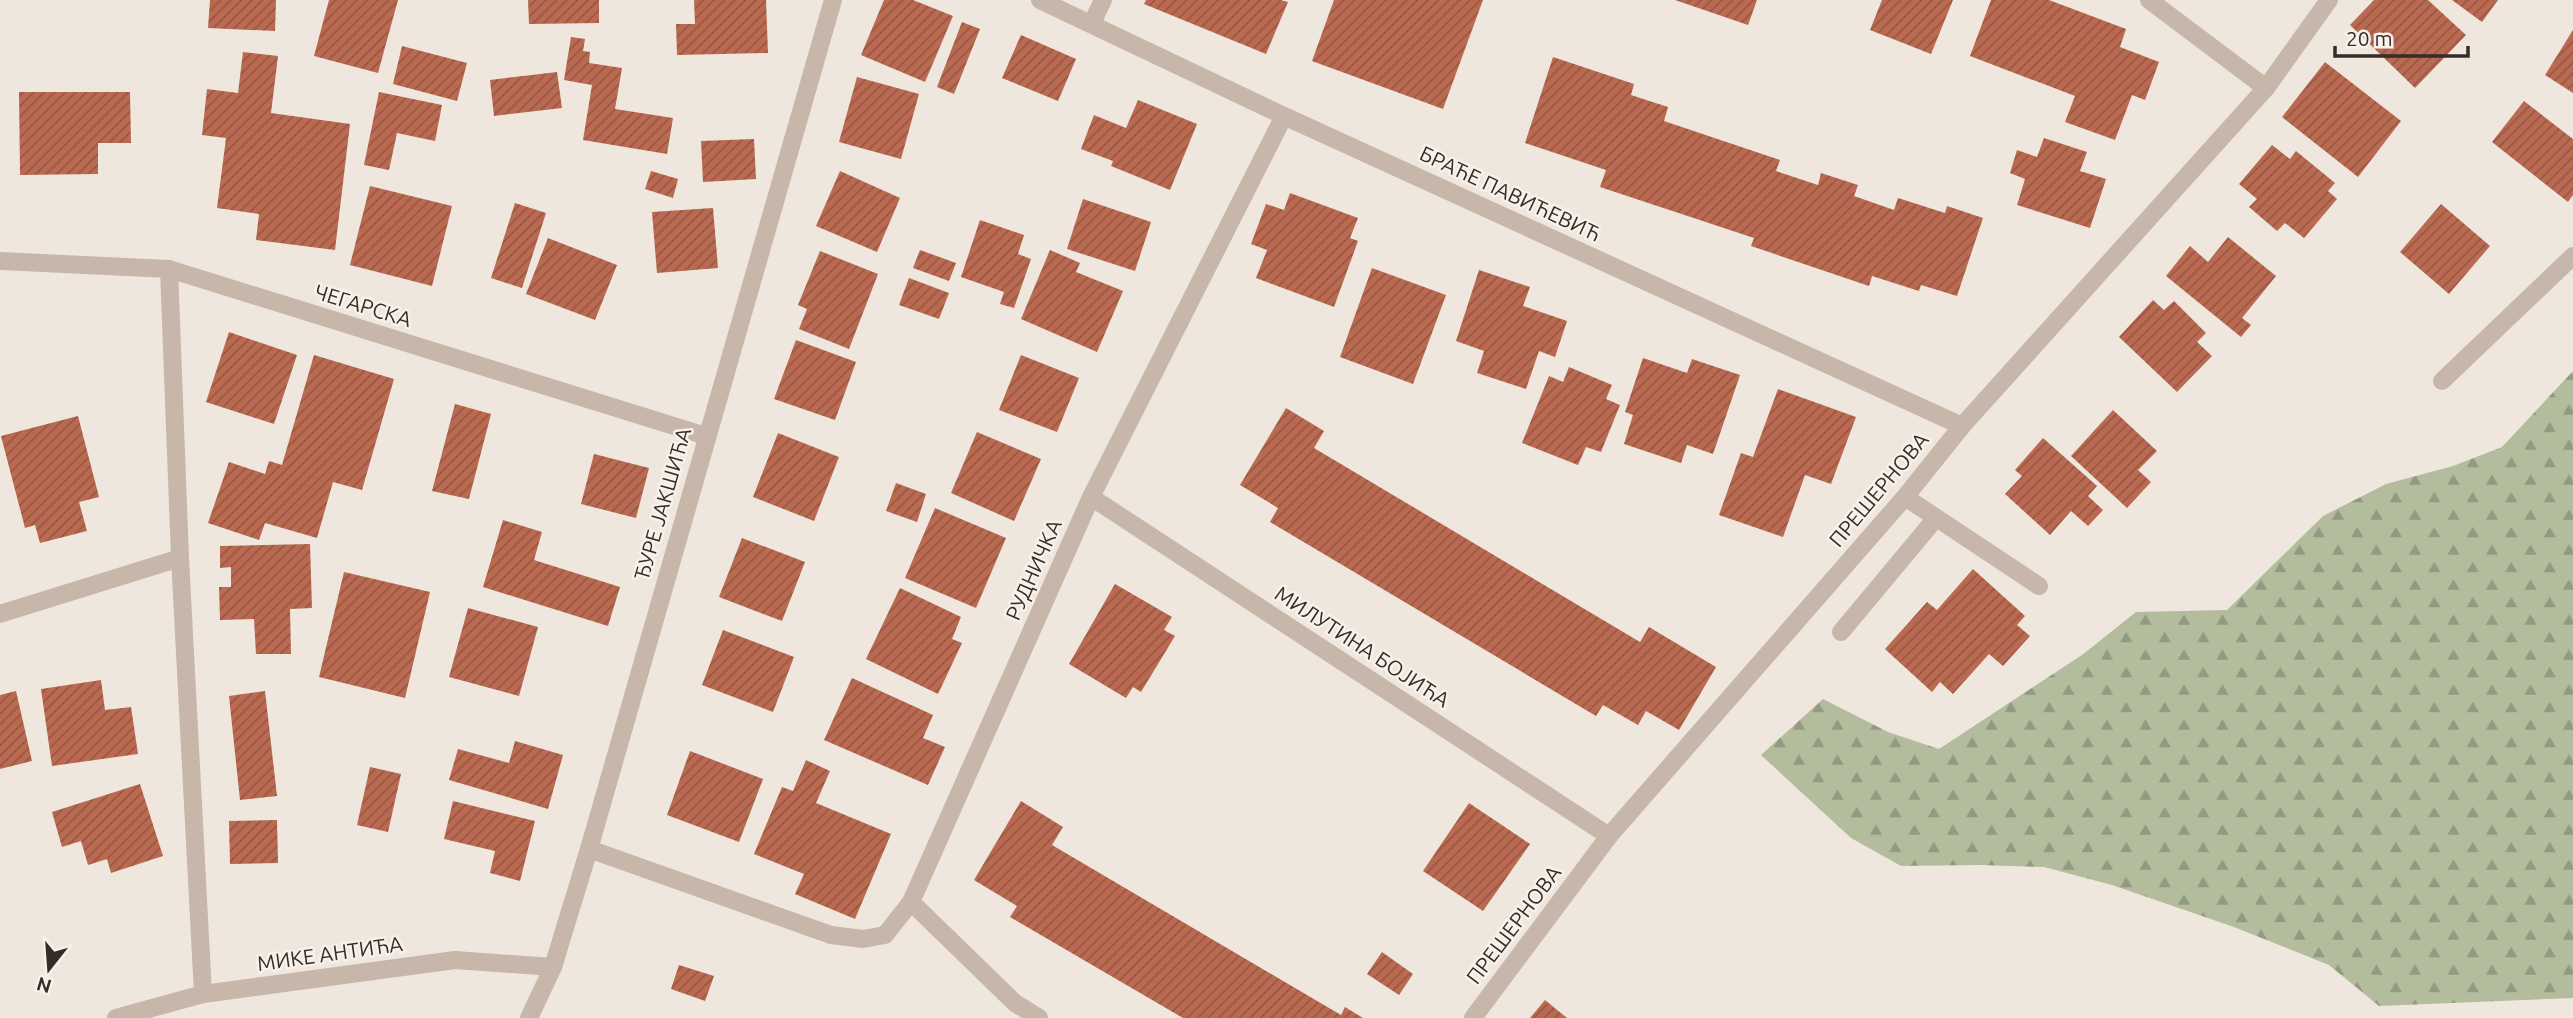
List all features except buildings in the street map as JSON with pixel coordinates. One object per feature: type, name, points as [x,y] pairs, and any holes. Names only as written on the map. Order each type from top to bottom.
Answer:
[{"type":"street","name":"ЂУРЕ ЈАКШИЋА","points":[[529,1018],[553,967],[589,849],[833,0]]},
{"type":"street","name":"БРАЋЕ ПАВИЋЕВИЋ","points":[[1040,0],[1284,116],[1962,426]]},
{"type":"street","points":[[1092,23],[1103,0]]},
{"type":"street","points":[[2150,0],[2266,88]]},
{"type":"street","name":"ПРЕШЕРНОВА","points":[[1473,1018],[1609,836],[1905,497],[1962,426],[2266,88],[2329,0]]},
{"type":"street","name":"РУДНИЧКА","points":[[589,849],[831,935],[863,939],[885,935],[911,902],[1091,496],[1284,116]]},
{"type":"street","points":[[2442,382],[2573,256]]},
{"type":"street","name":"ЧЕГАРСКА","points":[[0,261],[169,269],[706,436]]},
{"type":"street","points":[[169,269],[180,558],[202,994]]},
{"type":"street","name":"МИЛУТИНА БОЈИЋА","points":[[1091,496],[1609,836]]},
{"type":"street","points":[[1905,497],[2039,586]]},
{"type":"street","points":[[1841,632],[1936,518]]},
{"type":"street","points":[[0,614],[180,558]]},
{"type":"street","points":[[911,902],[1010,1010],[1039,1018]]},
{"type":"street","name":"МИКЕ АНТИЋА","points":[[116,1018],[202,994],[455,960],[553,967]]},
{"type":"green space","points":[[2573,371],[2573,998],[2379,1006],[2329,965],[2234,927],[2112,885],[2044,867],[1901,866],[1851,838],[1761,755],[1823,699],[1888,732],[1939,749],[2082,655],[2136,612],[2227,610],[2323,516],[2386,484],[2453,466],[2502,447]]}]
